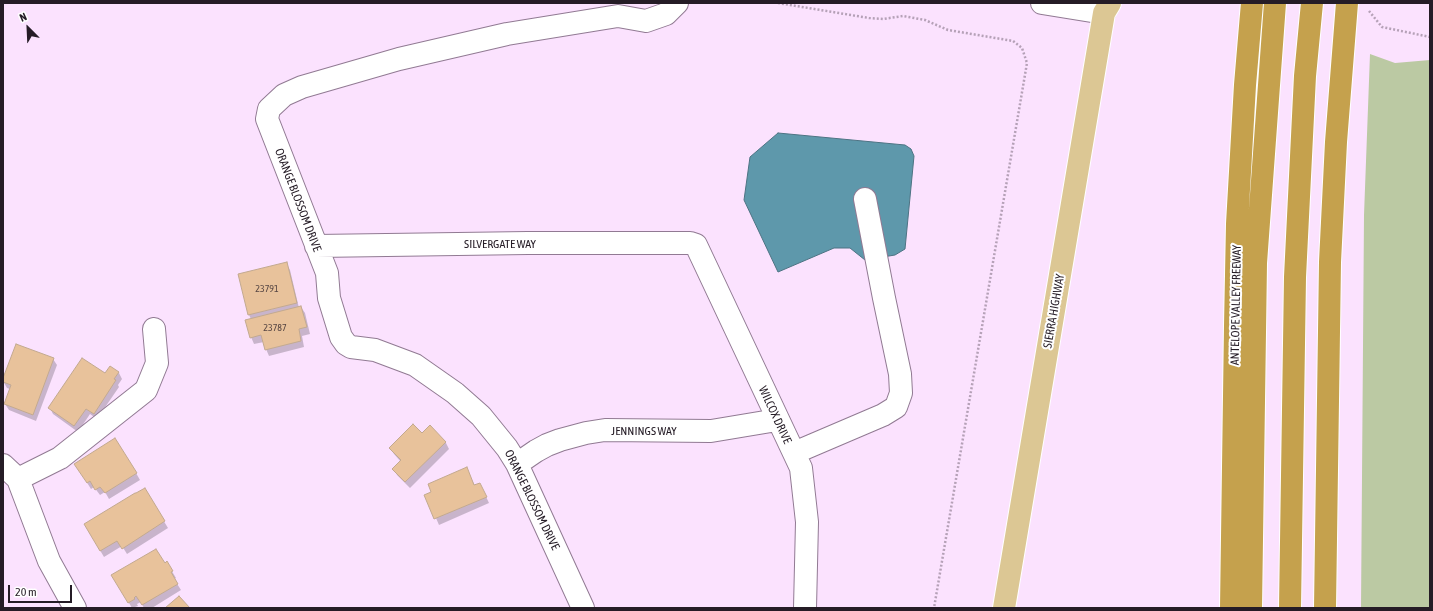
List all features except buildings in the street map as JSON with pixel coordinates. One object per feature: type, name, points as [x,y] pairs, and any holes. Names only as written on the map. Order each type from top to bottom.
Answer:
[{"type":"highway","name":"ANTELOPE VALLEY FREEWAY","points":[[1231,608],[1238,224],[1245,85],[1252,3]]},
{"type":"highway","points":[[1251,608],[1256,263],[1268,81],[1275,3]]},
{"type":"highway","points":[[1290,608],[1295,277],[1305,76],[1312,3]]},
{"type":"highway","points":[[1325,608],[1330,262],[1341,71],[1347,3]]},
{"type":"main road","name":"SIERRA HIGHWAY","points":[[1004,608],[1105,6]]},
{"type":"street","name":"ORANGE BLOSSOM DRIVE","points":[[583,608],[517,464],[507,448],[481,416],[455,393],[415,365],[375,350],[351,347],[346,344],[341,337],[337,329],[329,298],[327,273],[267,120],[269,109],[284,95],[302,87],[399,59],[507,34],[618,16],[646,21],[666,14],[677,3]]},
{"type":"street","points":[[1042,3],[1105,6]]},
{"type":"street","points":[[794,454],[883,415],[896,407],[901,393],[900,374],[865,199]]},
{"type":"street","name":"SILVERGATE WAY","points":[[316,246],[684,243]]},
{"type":"street","name":"WILCOX DRIVE","points":[[684,243],[696,244],[699,249],[801,468],[807,522],[805,608]]},
{"type":"street","points":[[75,608],[49,561],[11,472],[60,458],[146,390],[157,364],[154,329]]},
{"type":"street","name":"JENNINGS WAY","points":[[517,464],[536,451],[560,440],[586,433],[604,430],[711,431],[778,420]]},
{"type":"path","points":[[778,3],[869,18],[883,19],[904,16],[926,20],[948,30],[1013,41],[1022,48],[1027,63],[934,608]]},
{"type":"path","points":[[1367,9],[1382,27],[1430,37]]},
{"type":"green space","points":[[1370,54],[1395,63],[1430,60],[1430,608],[1361,608],[1364,215]]},
{"type":"water","points":[[778,133],[905,145],[911,149],[914,156],[905,249],[895,255],[865,260],[850,248],[834,248],[778,272],[744,200],[750,157]]}]
